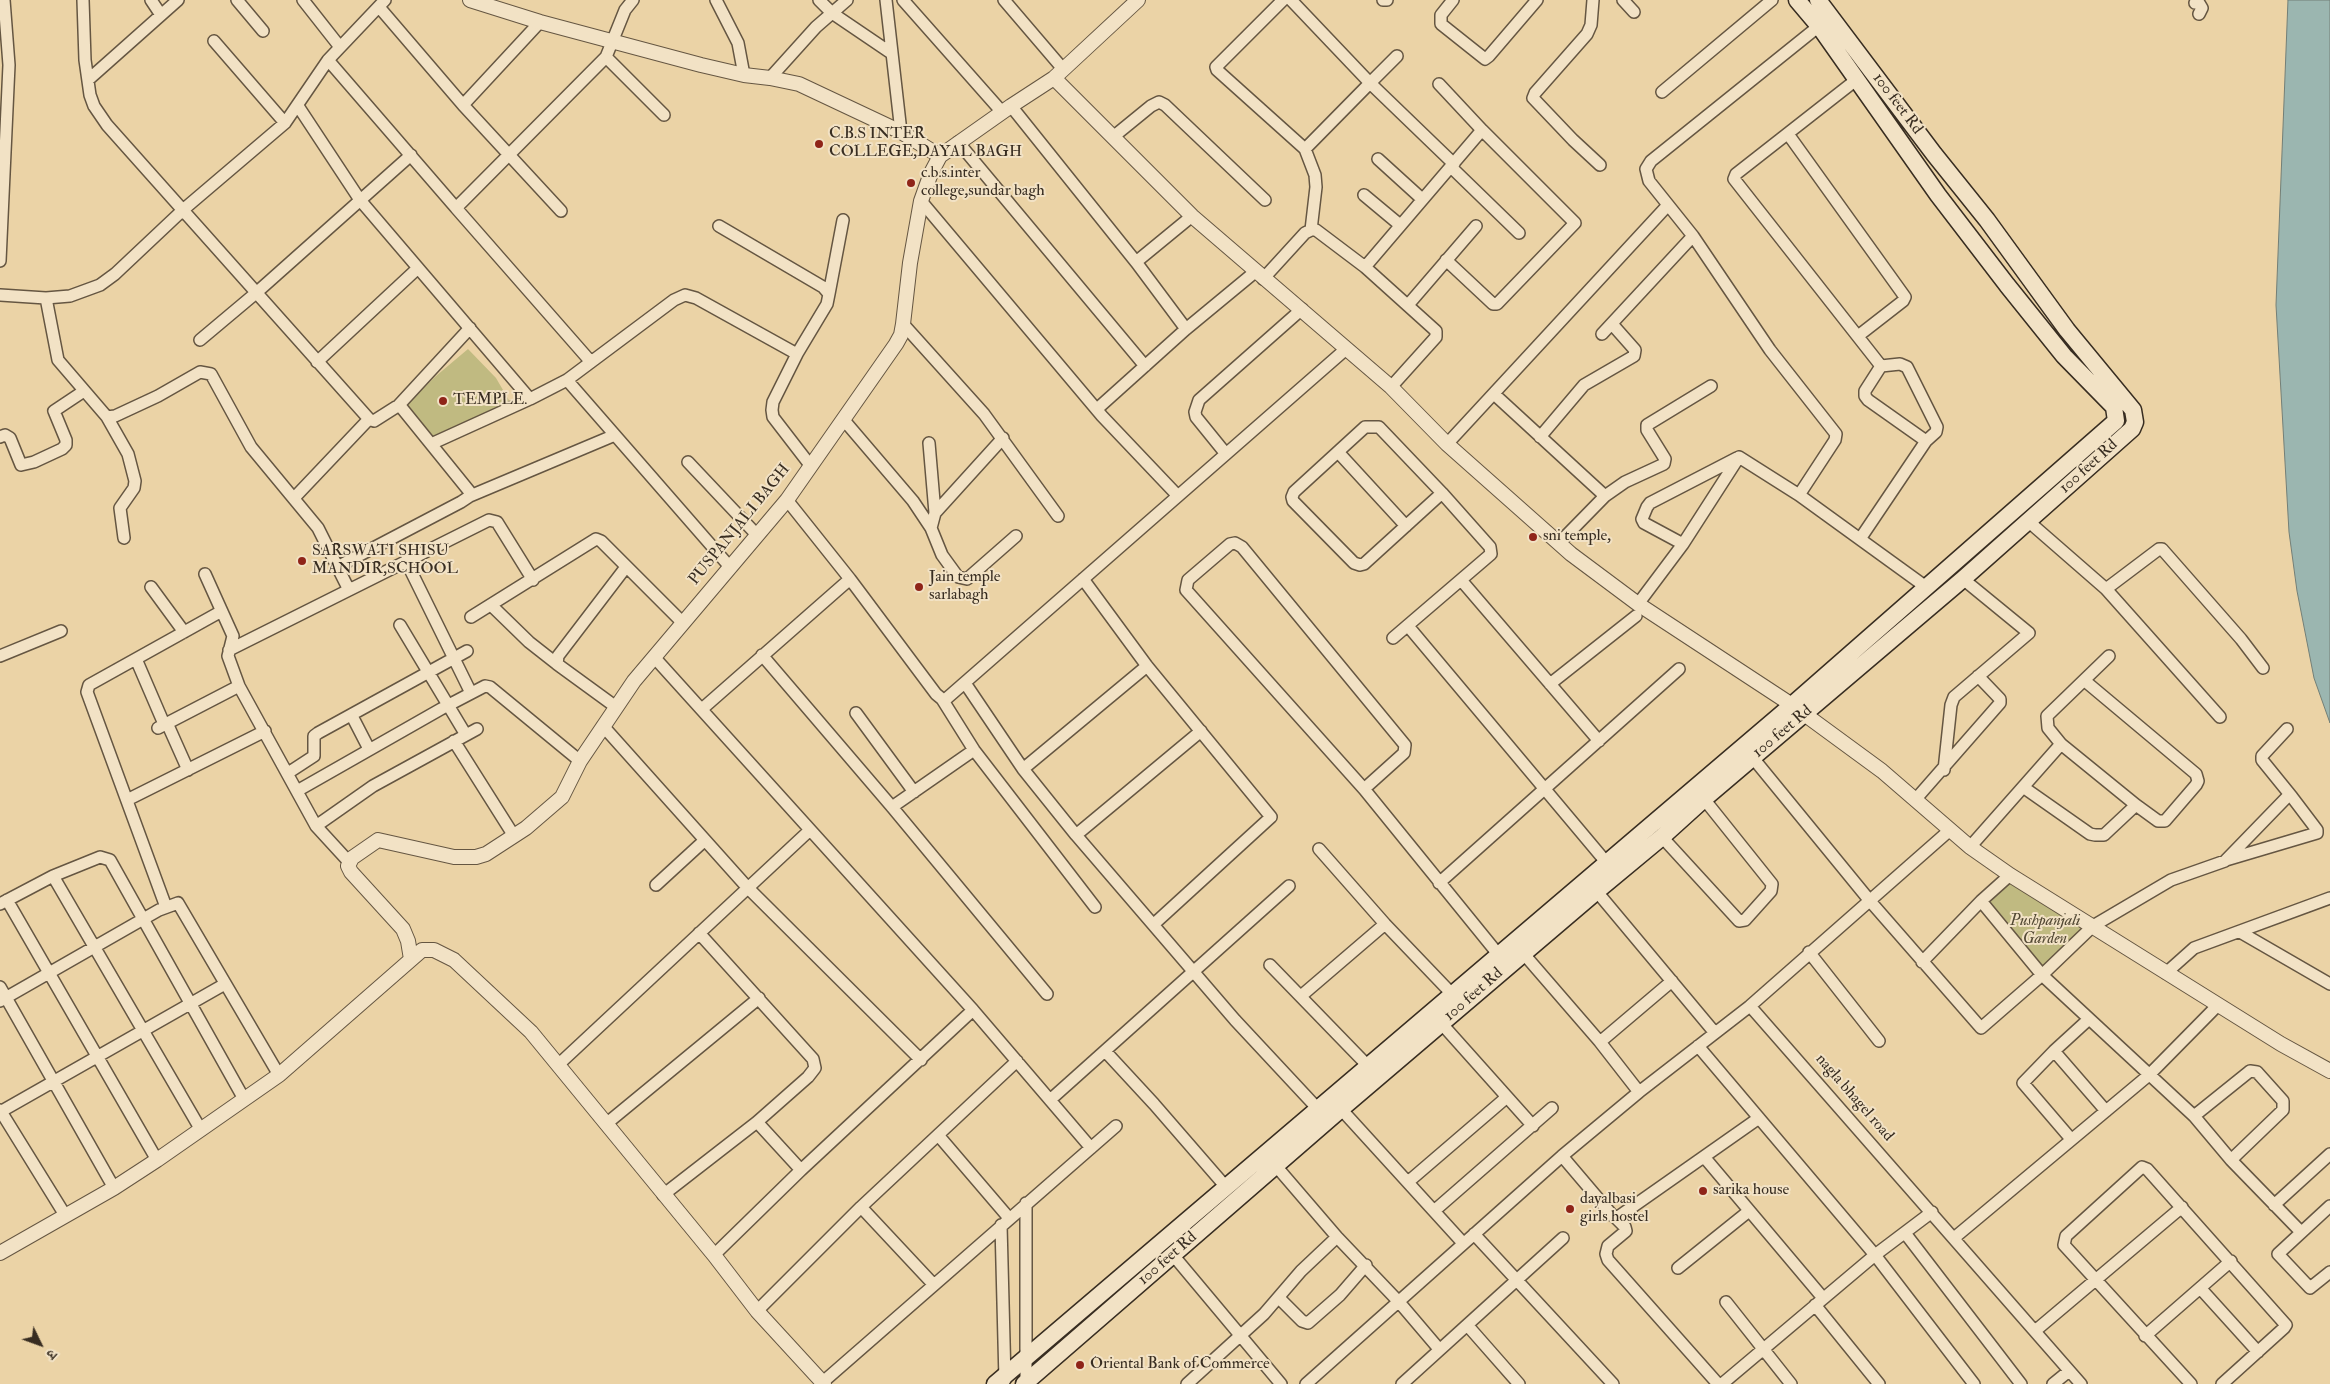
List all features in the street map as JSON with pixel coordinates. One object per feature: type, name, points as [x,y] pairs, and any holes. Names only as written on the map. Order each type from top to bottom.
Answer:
[{"type":"main road","points":[[1002,1381],[1026,1358],[1498,954],[1591,884],[1606,862],[1798,710],[1926,587],[2114,424],[2117,417],[2114,407],[2064,356],[2007,285],[1938,195],[1819,26],[1797,0]]},
{"type":"main road","name":"100 feet Rd","points":[[1025,1383],[1523,953],[1591,884],[1662,837],[1753,758],[1798,710],[1963,579],[2132,429],[2136,422],[2133,410],[2067,330],[1987,220],[1934,154],[1818,0]]},
{"type":"street","points":[[0,261],[4,0]]},
{"type":"street","points":[[83,0],[85,60],[94,106],[107,125],[184,209],[256,293],[369,419],[374,421],[398,406],[470,328]]},
{"type":"street","points":[[151,0],[161,15]]},
{"type":"street","points":[[88,80],[178,0]]},
{"type":"street","points":[[237,0],[263,31]]},
{"type":"street","points":[[303,0],[340,47]]},
{"type":"street","points":[[470,0],[540,22],[744,75],[799,84],[901,132],[940,156]]},
{"type":"street","points":[[456,208],[606,57],[614,41],[624,10],[633,0]]},
{"type":"street","points":[[716,0],[738,43],[744,75]]},
{"type":"street","points":[[819,0],[832,13],[891,53]]},
{"type":"street","points":[[770,78],[832,13],[847,0]]},
{"type":"street","points":[[886,0],[901,132]]},
{"type":"street","points":[[903,0],[1006,109],[1136,262],[1186,329]]},
{"type":"street","points":[[1004,0],[1059,74],[1113,137],[1192,216],[1391,387],[1447,444],[1637,610],[1798,710],[1882,771],[1970,848],[2010,875],[2218,1005],[2330,1071]]},
{"type":"street","name":"PUSPANJALI BAGH","points":[[350,862],[359,851],[378,840],[467,858],[486,854],[537,820],[562,797],[580,761],[634,681],[787,500],[896,344],[903,324],[910,263],[921,201],[931,173],[940,156],[1059,74],[1138,0]]},
{"type":"street","points":[[1283,0],[1216,67],[1217,70],[1305,149],[1315,175],[1316,187],[1311,230]]},
{"type":"street","points":[[1291,0],[1370,83],[1519,233]]},
{"type":"street","points":[[1454,0],[1441,15],[1441,24],[1485,59],[1537,0]]},
{"type":"street","points":[[1593,0],[1591,25],[1587,34],[1535,93],[1533,98],[1600,165]]},
{"type":"street","points":[[1624,0],[1634,12]]},
{"type":"street","points":[[1662,92],[1772,0]]},
{"type":"street","points":[[0,295],[46,298],[70,296],[100,285],[115,274],[184,209],[285,123],[328,60],[382,3],[463,105],[561,211]]},
{"type":"street","points":[[2195,3],[2199,3],[2202,8],[2199,14]]},
{"type":"street","points":[[463,105],[540,22]]},
{"type":"street","points":[[1799,495],[1837,436],[1770,350],[1692,236],[1646,176],[1646,169],[1651,161],[1819,26]]},
{"type":"street","points":[[214,41],[285,123]]},
{"type":"street","points":[[1305,149],[1397,56]]},
{"type":"street","points":[[606,57],[664,114]]},
{"type":"street","points":[[328,60],[592,362]]},
{"type":"street","points":[[1856,80],[1736,174],[1734,180],[1881,366]]},
{"type":"street","points":[[1438,84],[1575,223],[1498,304],[1493,304],[1446,260]]},
{"type":"street","points":[[1113,137],[1159,102],[1165,105],[1265,200]]},
{"type":"street","points":[[298,106],[360,200],[530,399]]},
{"type":"street","points":[[1365,266],[1482,130]]},
{"type":"street","points":[[1788,134],[1905,297],[1904,301],[1858,336]]},
{"type":"street","points":[[958,142],[1145,366]]},
{"type":"street","points":[[200,340],[256,293],[411,155]]},
{"type":"street","points":[[1378,159],[1422,199]]},
{"type":"street","points":[[1364,195],[1400,225]]},
{"type":"street","points":[[921,201],[1096,409],[1178,496]]},
{"type":"street","points":[[1447,444],[1668,205]]},
{"type":"street","points":[[1136,262],[1192,216]]},
{"type":"street","points":[[810,465],[773,417],[773,402],[797,354],[827,304],[843,220]]},
{"type":"street","points":[[719,226],[823,287],[829,294]]},
{"type":"street","points":[[1408,305],[1476,226]]},
{"type":"street","points":[[1096,409],[1186,329],[1259,275],[1305,233],[1311,230],[1316,230],[1365,266],[1432,326],[1436,337],[1391,387]]},
{"type":"street","points":[[1602,334],[1692,236]]},
{"type":"street","points":[[317,362],[418,268]]},
{"type":"street","points":[[431,444],[567,380],[674,300],[685,294],[696,298],[797,354]]},
{"type":"street","points":[[46,298],[58,360],[107,417],[128,454],[136,482],[120,508],[124,538]]},
{"type":"street","points":[[1226,454],[1196,417],[1195,412],[1199,400],[1302,309]]},
{"type":"street","points":[[903,324],[984,414],[1058,516]]},
{"type":"street","points":[[1540,437],[1584,385],[1634,356],[1635,350],[1612,324]]},
{"type":"street","points":[[942,699],[948,698],[1346,349]]},
{"type":"street","points":[[1860,539],[1926,441],[1936,432],[1937,427],[1907,368],[1900,364],[1881,366]]},
{"type":"street","points":[[1881,366],[1865,390],[1865,396],[1926,441]]},
{"type":"street","points":[[107,417],[115,416],[158,396],[195,375],[208,373],[214,379],[251,447],[295,497],[318,528],[339,566],[349,590]]},
{"type":"street","points":[[567,380],[730,567]]},
{"type":"street","points":[[1559,543],[1605,496],[1625,482],[1664,464],[1665,459],[1647,430],[1647,425],[1710,386]]},
{"type":"street","points":[[0,438],[5,435],[10,438],[21,465],[34,462],[62,449],[66,445],[66,440],[54,411],[84,391]]},
{"type":"street","points":[[1494,394],[1605,496]]},
{"type":"street","points":[[398,406],[467,487],[470,496]]},
{"type":"street","points":[[295,497],[369,419]]},
{"type":"street","points":[[843,419],[913,501],[931,528],[942,556],[963,580],[967,579],[1016,536]]},
{"type":"street","points":[[1393,638],[1462,580],[1492,551],[1442,493],[1379,428],[1365,427],[1294,492],[1293,501],[1354,563],[1360,565],[1364,564],[1442,493]]},
{"type":"street","points":[[339,566],[470,496],[615,435]]},
{"type":"street","points":[[935,513],[1003,438]]},
{"type":"street","points":[[929,443],[935,513],[931,528]]},
{"type":"street","points":[[1338,452],[1406,526]]},
{"type":"street","points":[[1739,457],[1799,495],[1926,587]]},
{"type":"street","points":[[1550,684],[1637,610],[1683,544],[1739,457]]},
{"type":"street","points":[[1683,544],[1644,523],[1642,519],[1647,507],[1650,503],[1739,457]]},
{"type":"street","points":[[688,462],[757,535]]},
{"type":"street","points":[[787,500],[850,579],[936,694],[942,699],[974,750],[1095,907]]},
{"type":"street","points":[[229,650],[492,519],[497,522],[533,580]]},
{"type":"street","points":[[2028,521],[2106,589],[2220,717]]},
{"type":"street","points":[[471,617],[492,606],[596,539],[601,541],[683,623]]},
{"type":"street","points":[[1364,789],[1404,753],[1405,745],[1242,547],[1234,543],[1230,544],[1188,580],[1186,590],[1364,789],[1498,954]]},
{"type":"street","points":[[2106,589],[2159,549],[2162,549],[2222,616],[2263,668]]},
{"type":"street","points":[[406,561],[471,693]]},
{"type":"street","points":[[556,664],[558,656],[626,567]]},
{"type":"street","points":[[205,574],[220,612],[233,636],[229,650],[229,661],[239,686],[316,826],[350,862],[348,866],[351,872],[403,929],[411,958]]},
{"type":"street","points":[[702,709],[850,579]]},
{"type":"street","points":[[1084,579],[1147,666],[1271,817],[1154,924]]},
{"type":"street","points":[[1944,770],[1951,705],[1954,697],[2029,633],[1963,579]]},
{"type":"street","points":[[1462,580],[1599,740]]},
{"type":"street","points":[[151,587],[184,632]]},
{"type":"street","points":[[492,606],[529,642],[556,664],[616,707]]},
{"type":"street","points":[[166,907],[87,692],[89,685],[220,612]]},
{"type":"street","points":[[400,625],[466,735]]},
{"type":"street","points":[[1408,626],[1606,862]]},
{"type":"street","points":[[0,656],[61,631]]},
{"type":"street","points":[[288,773],[314,756],[314,739],[316,734],[352,716],[467,651]]},
{"type":"street","points":[[762,655],[892,807],[1047,994]]},
{"type":"street","points":[[654,656],[973,1010],[1092,1148]]},
{"type":"street","points":[[2085,681],[2196,774],[2198,781],[2196,785],[2165,820],[2158,821],[2136,805],[2061,744],[2048,728],[2048,716],[2109,656]]},
{"type":"street","points":[[136,659],[163,725],[188,770]]},
{"type":"street","points":[[1023,769],[1147,666]]},
{"type":"street","points":[[1439,883],[1679,669]]},
{"type":"street","points":[[1915,800],[1944,770],[2000,701],[1978,676]]},
{"type":"street","points":[[965,683],[1023,769],[1076,835],[1235,1020],[1318,1108]]},
{"type":"street","points":[[163,725],[239,686]]},
{"type":"street","points":[[297,791],[481,687],[490,687],[580,761]]},
{"type":"street","points":[[856,713],[914,792]]},
{"type":"street","points":[[352,716],[369,750]]},
{"type":"street","points":[[603,726],[747,887],[921,1060]]},
{"type":"street","points":[[316,826],[372,786],[477,729]]},
{"type":"street","points":[[1753,758],[1870,901],[1981,1028],[2042,975],[2093,926],[2171,880],[2225,861],[2317,833],[2317,830],[2262,758],[2287,729]]},
{"type":"street","points":[[126,800],[264,731]]},
{"type":"street","points":[[1076,835],[1201,731]]},
{"type":"street","points":[[454,741],[514,836]]},
{"type":"street","points":[[1970,848],[2061,744]]},
{"type":"street","points":[[892,807],[974,750]]},
{"type":"street","points":[[2023,787],[2090,834],[2095,835],[2104,835],[2136,805]]},
{"type":"street","points":[[2225,861],[2289,795]]},
{"type":"street","points":[[1662,837],[1739,921],[1745,920],[1771,891],[1772,884],[1704,799]]},
{"type":"street","points":[[558,1066],[810,830]]},
{"type":"street","points":[[1306,1384],[1562,1156],[1639,1092],[1750,1006],[1809,952],[1950,830]]},
{"type":"street","points":[[656,885],[705,840]]},
{"type":"street","points":[[1319,849],[1385,924],[1452,994]]},
{"type":"street","points":[[157,1160],[49,972],[4,902],[54,876],[100,857],[106,857],[110,860],[244,1099]]},
{"type":"street","points":[[1922,962],[1981,901],[2010,875]]},
{"type":"street","points":[[54,876],[201,1130]]},
{"type":"street","points":[[1591,884],[1715,1033]]},
{"type":"street","points":[[1050,1100],[1289,886]]},
{"type":"street","points":[[2166,973],[2194,948],[2330,898]]},
{"type":"street","points":[[1981,901],[2042,975],[2194,1116],[2231,1160],[2301,1232]]},
{"type":"street","points":[[3,1000],[49,972],[176,902],[180,904],[279,1074]]},
{"type":"street","points":[[1301,996],[1385,924]]},
{"type":"street","points":[[2240,932],[2330,984]]},
{"type":"street","points":[[664,1195],[756,1122],[808,1077],[815,1064],[813,1059],[759,998],[699,933]]},
{"type":"street","points":[[0,1253],[114,1188],[201,1130],[279,1074],[411,958],[422,950],[427,949],[440,952],[454,960],[524,1026],[714,1255],[756,1311],[824,1383],[1005,1221],[1116,1126]]},
{"type":"street","points":[[1809,952],[1879,1040]]},
{"type":"street","points":[[1523,953],[1600,1042],[1639,1092]]},
{"type":"street","points":[[1270,965],[1368,1066]]},
{"type":"street","points":[[1600,1042],[1672,981]]},
{"type":"street","points":[[65,1215],[0,1111],[225,984]]},
{"type":"street","points":[[0,987],[3,1000],[114,1188]]},
{"type":"street","points":[[606,1124],[759,998]]},
{"type":"street","points":[[1954,1238],[2149,1075],[2218,1005]]},
{"type":"street","name":"nagla bhagel road","points":[[1750,1006],[2081,1384]]},
{"type":"street","points":[[714,1255],[801,1170],[973,1010]]},
{"type":"street","points":[[2071,1139],[2023,1083],[2089,1019]]},
{"type":"street","points":[[1441,1023],[1533,1126]]},
{"type":"street","points":[[1698,1046],[1875,1255],[1974,1384]]},
{"type":"street","points":[[1105,1051],[1226,1187]]},
{"type":"street","points":[[2054,1051],[2106,1111]]},
{"type":"street","points":[[756,1311],[861,1207],[1017,1061]]},
{"type":"street","points":[[2194,1116],[2250,1071],[2257,1072],[2283,1101],[2283,1110],[2231,1160]]},
{"type":"street","points":[[1408,1182],[1508,1098]]},
{"type":"street","points":[[1434,1211],[1552,1108]]},
{"type":"street","points":[[1341,1109],[1463,1243]]},
{"type":"street","points":[[1616,1218],[1759,1118]]},
{"type":"street","points":[[756,1122],[801,1170]]},
{"type":"street","points":[[938,1135],[1005,1221],[1002,1381]]},
{"type":"street","points":[[2274,1205],[2330,1154]]},
{"type":"street","points":[[1562,1156],[1625,1227],[1626,1231],[1608,1246],[1606,1254],[1608,1260],[1720,1384],[1875,1255],[1932,1212]]},
{"type":"street","points":[[1704,1158],[1750,1212],[1879,1384]]},
{"type":"street","points":[[1276,1166],[1337,1237],[1400,1302],[1439,1349]]},
{"type":"street","points":[[2191,1384],[2145,1336],[2064,1245],[2066,1236],[2142,1167],[2147,1169],[2182,1206],[2286,1324],[2284,1328],[2222,1384]]},
{"type":"street","points":[[1025,1383],[1026,1203]]},
{"type":"street","points":[[2035,1331],[2182,1206]]},
{"type":"street","points":[[2330,1206],[2280,1252],[2279,1256],[2310,1288],[2330,1272]]},
{"type":"street","points":[[861,1207],[934,1285]]},
{"type":"street","points":[[1678,1268],[1750,1212]]},
{"type":"street","points":[[1905,1233],[2021,1384]]},
{"type":"street","points":[[1474,1234],[1515,1281],[1613,1384]]},
{"type":"street","points":[[1187,1384],[1241,1336],[1337,1237]]},
{"type":"street","points":[[1402,1384],[1563,1238]]},
{"type":"street","points":[[1173,1255],[1281,1384]]},
{"type":"street","points":[[2145,1336],[2232,1261]]},
{"type":"street","points":[[1279,1298],[1302,1322],[1308,1323],[1340,1295],[1366,1265]]},
{"type":"street","points":[[2201,1289],[2258,1352]]},
{"type":"street","points":[[1726,1302],[1791,1384]]},
{"type":"street","points":[[1468,1326],[1519,1384]]},
{"type":"street","points":[[2053,1384],[2069,1371]]},
{"type":"green space","points":[[468,349],[496,378],[510,402],[433,436],[407,404]]},
{"type":"green space","name":"Pushpanjali Garden","points":[[2010,875],[2093,926],[2042,975],[1981,901]]},
{"type":"water","points":[[2288,0],[2330,0],[2330,723],[2314,678],[2297,591],[2289,532],[2276,305]]},
{"type":"place","name":"C.B.S INTER COLLEGE,DAYAL BAGH","points":[[819,144]]},
{"type":"place","name":"c.b.s.inter college,sundar bagh","points":[[911,183]]},
{"type":"place","name":"TEMPLE.","points":[[443,401]]},
{"type":"place","name":"sni temple,","points":[[1533,537]]},
{"type":"place","name":"SARSWATI SHISU MANDIR,SCHOOL","points":[[302,561]]},
{"type":"place","name":"Jain temple sarlabagh","points":[[919,587]]},
{"type":"place","name":"sarika house","points":[[1703,1191]]},
{"type":"place","name":"dayalbasi girls hostel","points":[[1570,1209]]},
{"type":"place","name":"Oriental Bank of Commerce","points":[[1080,1365]]}]
